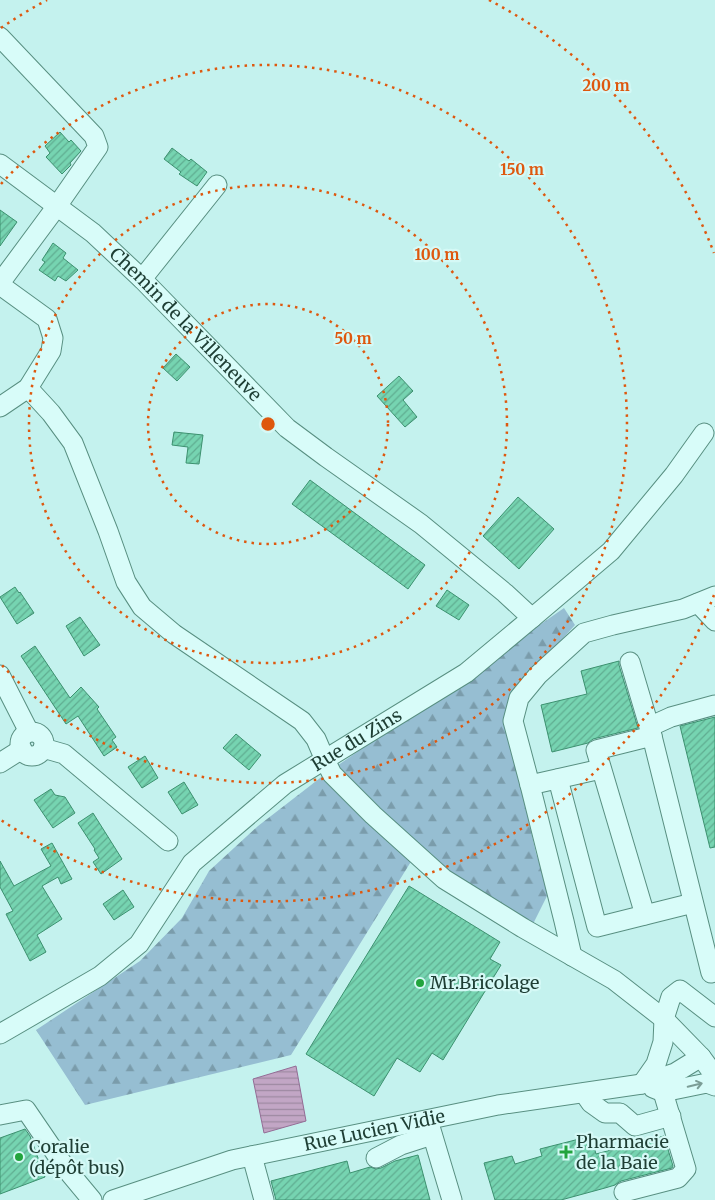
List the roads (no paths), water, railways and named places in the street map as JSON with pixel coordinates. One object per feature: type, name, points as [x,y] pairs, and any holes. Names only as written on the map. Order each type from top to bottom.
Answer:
[{"type":"street","points":[[0,37],[94,136],[98,147],[0,284],[48,319],[53,338],[51,351],[28,388],[0,407]]},
{"type":"street","name":"Chemin de la Villeneuve","points":[[0,164],[93,233],[142,279],[287,428],[421,524],[505,593],[532,618]]},
{"type":"street","points":[[142,279],[218,185]]},
{"type":"street","points":[[28,388],[52,413],[73,443],[126,582],[142,607],[174,634],[302,721],[316,739],[332,774],[444,879],[523,928],[614,980],[664,1019],[715,1076]]},
{"type":"street","name":"Rue du Zins","points":[[0,1034],[100,976],[138,944],[192,863],[285,784],[466,673],[611,552],[674,475],[704,433]]},
{"type":"street","points":[[572,956],[513,721],[519,698],[538,675],[584,633],[683,610],[706,600],[715,621]]},
{"type":"street","points":[[630,662],[650,731],[711,973]]},
{"type":"street","points":[[0,674],[25,740],[27,754],[35,755],[41,752],[43,748],[64,754],[168,841]]},
{"type":"street","points":[[644,915],[596,750],[650,731],[671,717],[715,705]]},
{"type":"street","points":[[0,763],[25,740]]},
{"type":"street","points":[[530,785],[601,769]]},
{"type":"street","points":[[558,779],[597,927],[693,903]]},
{"type":"street","points":[[642,1084],[656,1064],[663,1042],[664,1019],[671,997],[680,990],[715,1017]]},
{"type":"street","name":"Rue Lucien Vidie","points":[[113,1200],[232,1160],[430,1128],[498,1105],[642,1084],[675,1073],[700,1057]]},
{"type":"street","points":[[624,1192],[678,1178],[686,1169],[663,1092],[706,1082],[715,1086]]},
{"type":"street","name":"Rue Lucien Vidie","points":[[642,1084],[663,1092]]},
{"type":"street","points":[[584,1093],[591,1103],[605,1113],[620,1113],[636,1126],[671,1116]]},
{"type":"street","points":[[0,1115],[26,1110],[67,1170],[92,1200]]},
{"type":"street","points":[[376,1158],[430,1128],[452,1200]]},
{"type":"street","points":[[252,1156],[264,1200]]},
{"type":"place","name":"Mr.Bricolage","points":[[420,983]]},
{"type":"place","name":"Pharmacie de la Baie","points":[[566,1152]]},
{"type":"place","name":"Coralie (dépôt bus)","points":[[19,1157]]}]
